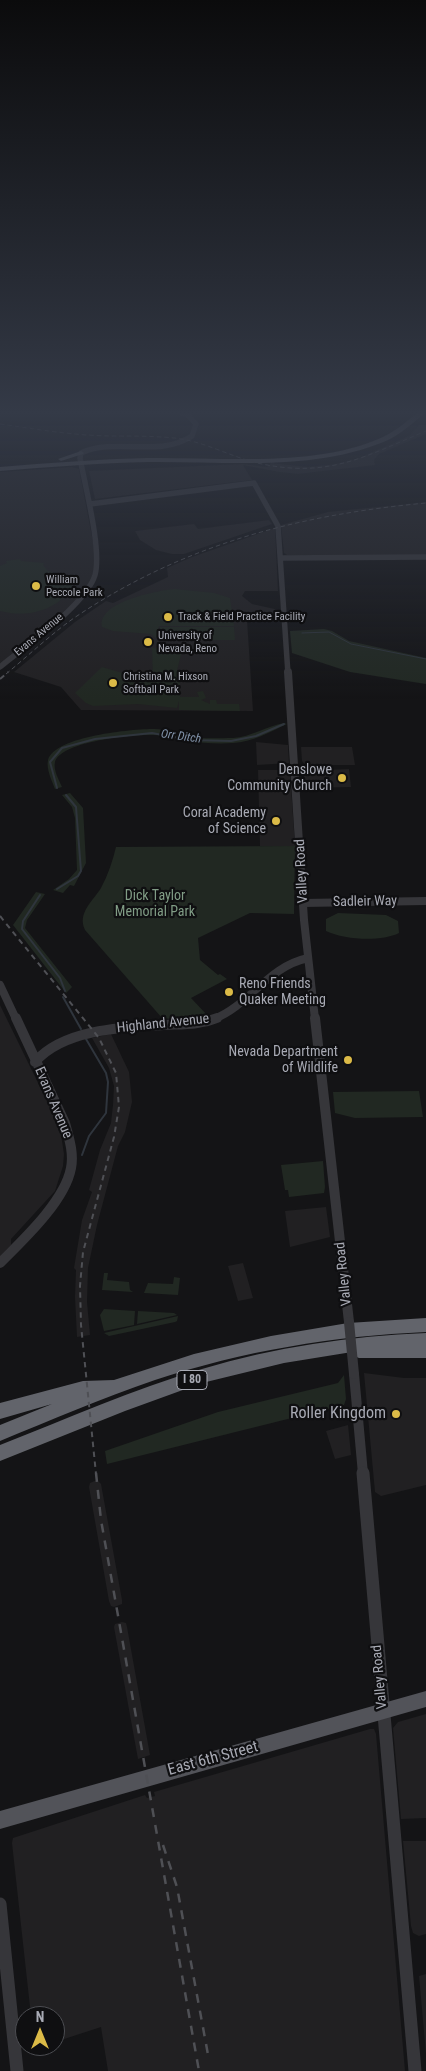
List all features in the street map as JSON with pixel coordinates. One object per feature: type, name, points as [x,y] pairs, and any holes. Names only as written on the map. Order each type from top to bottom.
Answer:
[{"type":"highway","points":[[329,1333],[379,1320],[426,1316]]},
{"type":"highway","name":"I 80","points":[[0,1433],[120,1385],[200,1360],[270,1343],[329,1333],[426,1324]]},
{"type":"highway","name":"I 80","points":[[0,1453],[158,1391],[202,1376],[276,1358],[334,1348],[426,1340]]},
{"type":"highway","points":[[334,1348],[372,1352],[426,1351]]},
{"type":"highway","points":[[0,1411],[83,1388],[120,1385]]},
{"type":"highway","points":[[0,1460],[56,1432]]},
{"type":"main road","name":"East 6th Street","points":[[0,1820],[426,1699]]},
{"type":"street","name":"Evans Avenue","points":[[0,668],[71,609],[90,586],[98,559],[90,507]]},
{"type":"street","name":"Valley Road","points":[[268,507],[278,524],[303,903],[354,1374],[415,2071]]},
{"type":"street","points":[[281,558],[426,557]]},
{"type":"street","name":"Sadleir Way","points":[[303,903],[426,901]]},
{"type":"street","name":"Highland Avenue","points":[[35,1062],[42,1054],[59,1045],[94,1032],[116,1028],[191,1024],[220,1017],[240,1005],[285,965],[294,960],[308,958]]},
{"type":"street","name":"Evans Avenue","points":[[0,985],[67,1131],[71,1149],[71,1171],[58,1200],[0,1263]]},
{"type":"street","points":[[0,1904],[17,2071]]},
{"type":"shaded area","points":[[0,507],[86,507],[95,552],[94,571],[88,585],[74,603],[0,665]]},
{"type":"shaded area","points":[[380,507],[426,507],[426,555],[287,555],[284,553],[281,525],[328,512]]},
{"type":"shaded area","points":[[269,520],[272,524],[184,554],[172,554],[156,550],[140,540],[135,531],[194,524],[198,529]]},
{"type":"shaded area","name":"University of Nevada, Reno","points":[[275,528],[278,591],[245,591],[242,596],[252,604],[279,610],[280,618],[252,618],[247,620],[253,711],[81,710],[61,687],[14,672],[75,622],[106,601],[113,603],[168,577],[167,568],[192,557]]},
{"type":"shaded area","points":[[256,742],[288,745],[289,763],[257,765]]},
{"type":"shaded area","points":[[301,747],[352,747],[355,765],[305,765],[302,761]]},
{"type":"shaded area","points":[[349,769],[351,787],[305,788],[304,775],[306,771]]},
{"type":"shaded area","name":"Coral Academy of Science","points":[[258,770],[286,770],[290,773],[295,846],[260,846]]},
{"type":"shaded area","points":[[0,1005],[60,1128],[64,1154],[63,1166],[55,1191],[11,1239],[11,1245],[0,1257]]},
{"type":"shaded area","points":[[111,1034],[129,1072],[132,1102],[97,1225],[88,1268],[87,1302],[90,1335],[77,1337],[76,1270],[74,1268],[82,1220],[92,1192],[89,1190],[100,1150],[111,1123],[114,1086],[109,1068],[92,1038]]},
{"type":"shaded area","points":[[326,1207],[330,1237],[290,1247],[285,1211]]},
{"type":"shaded area","points":[[243,1263],[253,1298],[238,1301],[228,1266]]},
{"type":"shaded area","points":[[364,1373],[404,1378],[426,1378],[426,1485],[381,1496],[375,1492]]},
{"type":"shaded area","points":[[348,1425],[351,1455],[335,1459],[326,1431]]},
{"type":"shaded area","points":[[97,1480],[101,1484],[122,1600],[122,1604],[114,1607],[111,1606],[109,1601],[89,1487],[90,1483]]},
{"type":"shaded area","points":[[126,1623],[127,1627],[150,1755],[138,1759],[114,1627],[115,1624]]},
{"type":"shaded area","points":[[426,1714],[426,1818],[401,1819],[393,1728],[398,1722]]},
{"type":"shaded area","points":[[374,1729],[376,1734],[405,2071],[108,2071],[101,2027],[65,2039],[65,2006],[30,2006],[13,1838],[145,1795],[147,1798],[155,1796],[154,1792]]},
{"type":"shaded area","points":[[403,1841],[426,1841],[426,1934],[419,1936],[413,1933],[411,1926]]},
{"type":"shaded area","points":[[426,1974],[426,2054],[419,1976]]},
{"type":"green space","name":"William Peccole Park","points":[[20,559],[21,561],[44,563],[43,565],[47,570],[66,579],[61,582],[72,585],[72,587],[58,602],[41,611],[21,614],[0,611],[0,566],[7,563],[6,561]]},
{"type":"green space","name":"Track & Field Practice Facility","points":[[174,589],[214,593],[230,598],[234,626],[159,626],[157,639],[151,634],[113,631],[102,627],[103,618],[109,611],[129,599]]},
{"type":"green space","points":[[160,627],[234,627],[235,640],[160,640]]},
{"type":"green space","points":[[324,629],[332,631],[349,641],[426,658],[426,684],[350,672],[292,653],[290,631]]},
{"type":"green space","points":[[152,648],[182,650],[177,670],[180,676],[180,697],[199,697],[197,692],[203,691],[206,698],[201,700],[210,704],[210,700],[216,700],[217,704],[239,704],[240,711],[179,710],[179,701],[177,708],[138,704],[93,706],[86,703],[75,693],[102,667],[143,679],[153,679]]},
{"type":"green space","points":[[284,723],[287,724],[261,736],[233,743],[187,741],[154,735],[99,740],[70,749],[60,755],[55,762],[55,768],[62,787],[55,789],[49,771],[48,760],[54,752],[64,745],[113,732],[154,729],[196,738],[233,738],[246,736]]},
{"type":"green space","points":[[70,793],[83,808],[86,863],[74,886],[70,885],[63,893],[53,890],[69,879],[77,870],[75,818],[72,807],[62,795]]},
{"type":"green space","name":"Dick Taylor Memorial Park","points":[[295,846],[294,914],[250,913],[198,938],[200,960],[218,975],[220,974],[227,979],[191,998],[208,1016],[162,1018],[85,930],[83,924],[84,913],[104,883],[116,847]]},
{"type":"green space","points":[[36,892],[45,894],[27,920],[25,928],[72,987],[66,993],[13,925]]},
{"type":"green space","points":[[338,913],[386,915],[398,921],[399,933],[383,938],[363,939],[326,931],[326,919]]},
{"type":"green space","points":[[419,1091],[423,1117],[355,1118],[335,1113],[333,1092]]},
{"type":"green space","points":[[323,1161],[324,1193],[289,1197],[288,1190],[285,1190],[281,1165]]},
{"type":"green space","points":[[104,1273],[108,1273],[107,1280],[129,1282],[130,1290],[133,1292],[102,1290]]},
{"type":"green space","points":[[174,1277],[180,1278],[178,1295],[144,1293],[148,1283],[173,1284]]},
{"type":"green space","points":[[104,1309],[135,1311],[134,1325],[104,1331],[100,1315]]},
{"type":"green space","points":[[138,1311],[174,1313],[177,1315],[137,1324]]},
{"type":"green space","points":[[178,1316],[175,1322],[109,1336],[104,1333]]},
{"type":"green space","points":[[344,1375],[346,1399],[344,1405],[107,1464],[105,1451],[218,1412],[338,1383]]},
{"type":"waterway","name":"Orr Ditch","points":[[302,633],[329,632],[351,644],[426,659]]},
{"type":"waterway","name":"Orr Ditch","points":[[57,788],[50,762],[62,748],[95,739],[152,733],[189,740],[231,741],[256,736],[284,724]]},
{"type":"waterway","name":"Orr Ditch","points":[[57,889],[78,876],[81,871],[76,807],[66,795]]},
{"type":"waterway","name":"Orr Ditch","points":[[40,895],[23,921],[22,929],[60,978],[65,991]]},
{"type":"waterway","name":"Orr Ditch","points":[[63,997],[81,1029]]},
{"type":"waterway","name":"Orr Ditch","points":[[82,1155],[89,1136],[106,1113],[108,1082],[106,1073],[86,1039]]},
{"type":"railway","points":[[6,674],[74,618],[156,571],[199,553],[286,525],[391,507]]},
{"type":"railway","points":[[0,679],[8,672]]},
{"type":"railway","points":[[0,916],[99,1038],[116,1073],[119,1107],[114,1137],[83,1252],[80,1286],[81,1325],[96,1474]]},
{"type":"railway","points":[[96,1473],[101,1520],[199,2071]]},
{"type":"railway","points":[[163,1845],[177,1887],[209,2060]]},
{"type":"place","name":"William Peccole Park","points":[[36,586]]},
{"type":"place","name":"Track & Field Practice Facility","points":[[168,617]]},
{"type":"place","name":"University of Nevada, Reno","points":[[148,642]]},
{"type":"place","name":"Christina M. Hixson Softball Park","points":[[113,683]]},
{"type":"place","name":"Denslowe Community Church","points":[[342,778]]},
{"type":"place","name":"Coral Academy of Science","points":[[276,821]]},
{"type":"place","name":"Reno Friends Quaker Meeting","points":[[229,992]]},
{"type":"place","name":"Nevada Department of Wildlife","points":[[348,1060]]},
{"type":"place","name":"Roller Kingdom","points":[[396,1414]]}]
